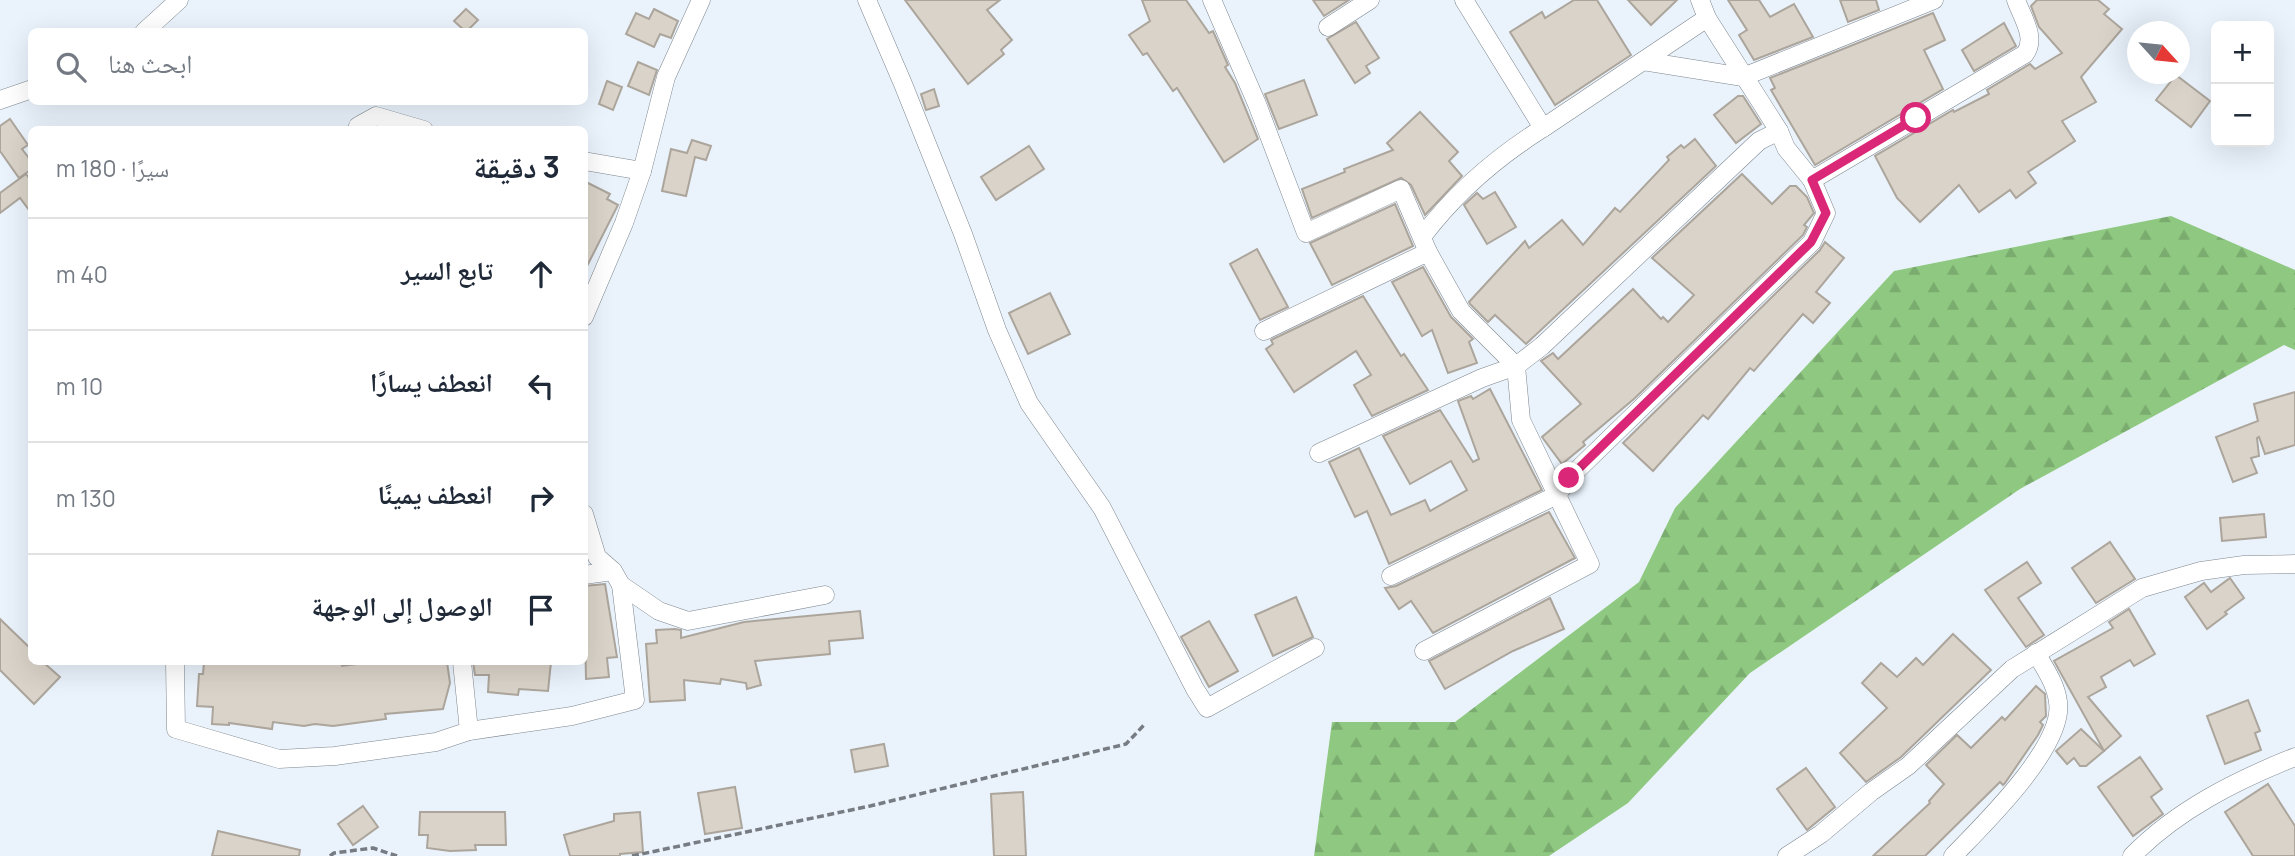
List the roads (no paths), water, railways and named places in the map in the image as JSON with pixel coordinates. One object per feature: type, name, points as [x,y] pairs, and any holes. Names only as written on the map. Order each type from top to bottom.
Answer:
[{"type":"street","points":[[148,28],[179,0]]},
{"type":"street","points":[[588,308],[624,223],[642,171],[666,77],[701,0]]},
{"type":"street","points":[[867,0],[963,234],[997,330],[1029,403],[1102,508],[1195,689],[1208,708],[1315,648]]},
{"type":"street","points":[[1212,0],[1257,104],[1306,233],[1401,189],[1425,244],[1461,312],[1516,366],[1521,420],[1590,564],[1424,651]]},
{"type":"street","points":[[1328,27],[1370,0]]},
{"type":"street","points":[[1464,0],[1543,128]]},
{"type":"street","points":[[1391,576],[1557,495],[1569,478],[1811,242],[1826,213],[1812,180],[1786,148],[1779,131],[1706,18],[1700,0]]},
{"type":"street","points":[[1643,61],[1744,77],[1934,0]]},
{"type":"street","points":[[1812,180],[2025,54],[2031,47],[2031,37],[2016,0]]},
{"type":"street","points":[[1264,331],[1425,244],[1435,220],[1494,161],[1706,18]]},
{"type":"street","points":[[0,100],[28,90]]},
{"type":"street","points":[[358,126],[376,116],[410,126]]},
{"type":"street","points":[[1319,453],[1482,378],[1516,366],[1542,346],[1759,141],[1779,131]]},
{"type":"street","points":[[588,163],[642,171]]},
{"type":"street","points":[[588,527],[597,557],[617,578],[659,611],[688,621],[825,595]]},
{"type":"street","points":[[1787,856],[1821,834],[1871,792],[1908,766],[2012,669],[2142,588],[2157,582],[2222,568],[2295,564]]},
{"type":"street","points":[[588,575],[617,578]]},
{"type":"street","points":[[175,665],[176,729],[279,758],[335,756],[436,742],[469,731],[572,716],[635,700],[617,578]]},
{"type":"street","points":[[1953,856],[2021,782],[2056,722],[2059,705],[2053,683],[2036,653]]},
{"type":"street","points":[[462,665],[469,731]]},
{"type":"street","points":[[2132,856],[2144,843],[2222,788],[2295,757]]}]
